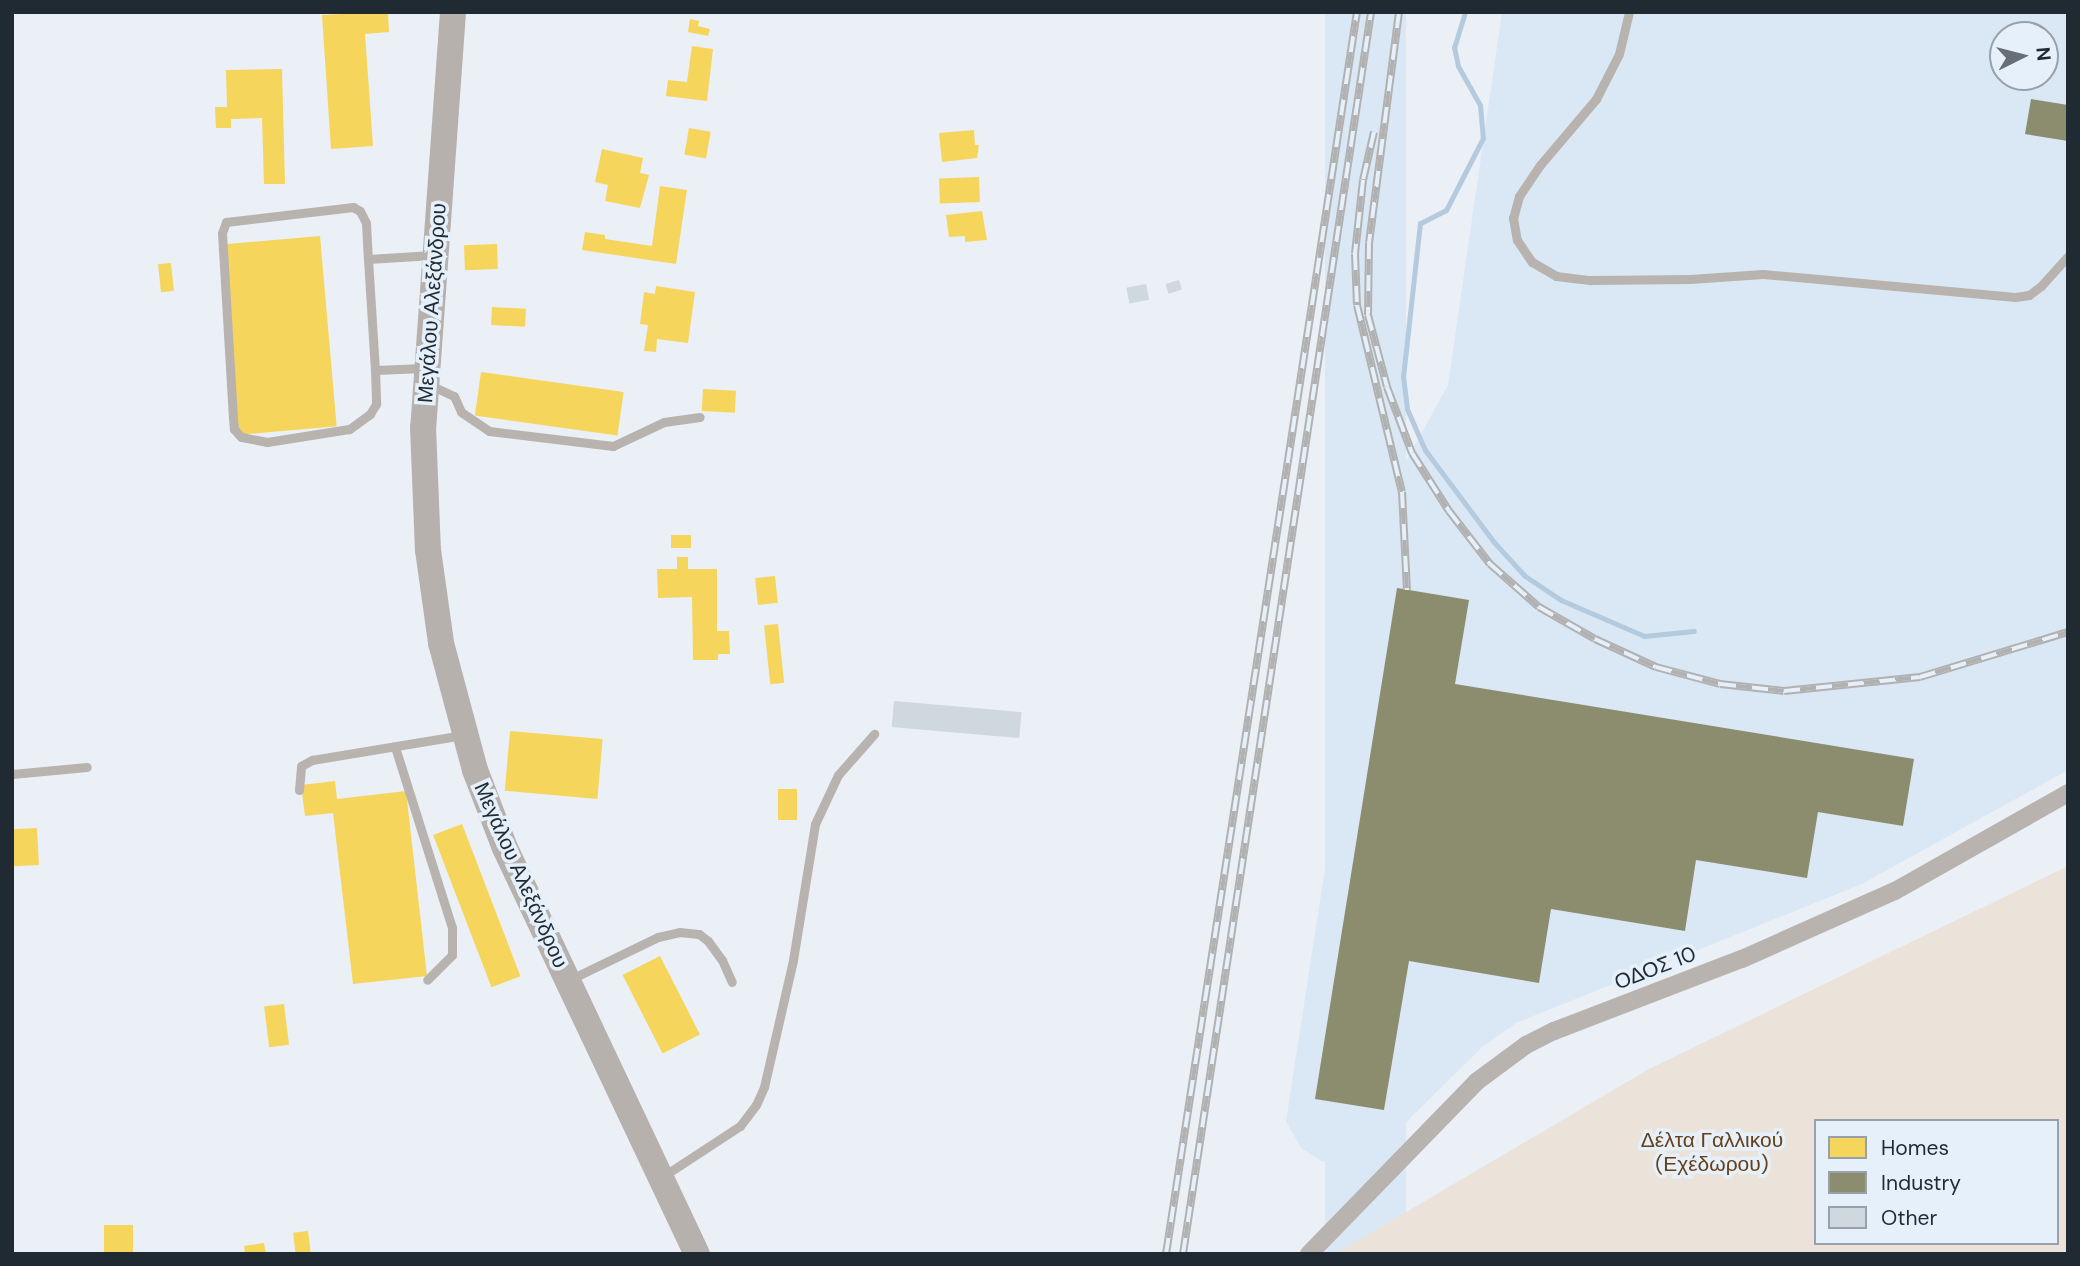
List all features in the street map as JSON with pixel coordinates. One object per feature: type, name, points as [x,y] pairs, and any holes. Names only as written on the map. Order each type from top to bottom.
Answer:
[{"type":"street","name":"Μεγάλου Αλεξάνδρου","points":[[453,12],[425,375],[428,550],[441,643],[465,734],[505,848],[696,1254]]},
{"type":"street","name":"ΟΔΟΣ 10","points":[[1309,1254],[1476,1082],[1526,1045],[1554,1031],[1742,960],[1895,891],[2068,793]]},
{"type":"lane","points":[[1629,12],[1619,54],[1596,99],[1540,164],[1519,196],[1513,218],[1517,240],[1532,262],[1556,276],[1590,280],[1690,279],[1763,274],[2015,297],[2029,295],[2041,286],[2068,256]]},
{"type":"lane","points":[[353,208],[360,211],[366,223],[368,259],[376,404],[370,414],[349,429],[267,442],[241,437],[234,429],[222,233],[226,222],[353,208]]},
{"type":"lane","points":[[368,259],[435,255]]},
{"type":"lane","points":[[375,370],[425,375],[454,396],[461,412],[489,431],[613,446],[664,422],[700,417]]},
{"type":"lane","points":[[299,790],[301,766],[312,760],[465,734]]},
{"type":"lane","points":[[661,1178],[740,1126],[756,1105],[764,1087],[793,960],[815,824],[838,775],[874,734]]},
{"type":"lane","points":[[395,747],[453,928],[452,955],[427,980]]},
{"type":"lane","points":[[12,774],[87,767]]},
{"type":"lane","points":[[568,981],[658,937],[679,932],[699,934],[708,941],[722,960],[732,982]]},
{"type":"shaded area","points":[[1325,12],[1406,12],[1406,1254],[1325,1254]]},
{"type":"shaded area","points":[[1502,12],[2068,12],[2068,770],[1862,884],[1516,1023],[1482,1047],[1372,1156],[1347,1164],[1321,1161],[1301,1148],[1286,1121],[1381,506],[1448,385]]},
{"type":"green space","name":"Δέλτα Γαλλικού (Εχέδωρου)","points":[[2068,866],[2068,1254],[1335,1254],[1649,1069]]},
{"type":"building: Homes","points":[[388,12],[389,32],[365,34],[373,146],[331,149],[322,15]]},
{"type":"building: Homes","points":[[690,19],[699,21],[698,26],[710,29],[708,36],[688,32]]},
{"type":"building: Homes","points":[[692,46],[713,49],[707,101],[666,96],[668,80],[687,82]]},
{"type":"building: Homes","points":[[282,69],[285,184],[264,184],[262,118],[231,119],[231,128],[216,128],[215,107],[227,107],[226,70]]},
{"type":"building: Homes","points":[[689,128],[711,132],[706,158],[684,155]]},
{"type":"building: Homes","points":[[974,130],[975,145],[979,145],[977,158],[942,162],[939,133]]},
{"type":"building: Homes","points":[[602,149],[643,158],[640,173],[649,175],[640,208],[605,201],[608,185],[595,182]]},
{"type":"building: Homes","points":[[979,177],[980,202],[940,203],[939,178]]},
{"type":"building: Homes","points":[[660,186],[687,190],[676,264],[582,250],[585,232],[605,235],[605,239],[652,246]]},
{"type":"building: Homes","points":[[982,211],[987,240],[965,242],[965,236],[949,237],[946,215]]},
{"type":"building: Homes","points":[[320,236],[337,426],[239,435],[222,245]]},
{"type":"building: Homes","points":[[497,244],[498,269],[465,270],[464,245]]},
{"type":"building: Homes","points":[[171,263],[174,291],[161,292],[158,264]]},
{"type":"building: Homes","points":[[656,286],[695,292],[688,343],[657,339],[656,352],[644,351],[648,325],[640,324],[644,292],[655,294]]},
{"type":"building: Homes","points":[[492,307],[526,309],[525,327],[491,325]]},
{"type":"building: Homes","points":[[481,372],[624,392],[617,436],[475,416]]},
{"type":"building: Homes","points":[[703,389],[736,391],[735,413],[702,411]]},
{"type":"building: Homes","points":[[671,535],[691,535],[691,548],[671,548]]},
{"type":"building: Homes","points":[[677,557],[688,557],[688,569],[717,569],[717,631],[729,631],[730,654],[718,654],[718,660],[693,660],[692,597],[658,598],[657,569],[677,569]]},
{"type":"building: Homes","points":[[775,576],[778,603],[758,605],[755,578]]},
{"type":"building: Homes","points":[[778,624],[784,683],[770,684],[764,625]]},
{"type":"building: Homes","points":[[510,731],[603,739],[597,799],[505,791]]},
{"type":"building: Homes","points":[[335,781],[337,799],[406,791],[427,976],[353,984],[333,813],[305,816],[301,785]]},
{"type":"building: Homes","points":[[778,789],[797,789],[797,820],[778,820]]},
{"type":"building: Homes","points":[[462,824],[520,976],[491,987],[433,835]]},
{"type":"building: Homes","points":[[37,828],[39,865],[14,866],[12,829]]},
{"type":"building: Homes","points":[[660,956],[700,1034],[663,1053],[623,975]]},
{"type":"building: Homes","points":[[284,1004],[289,1045],[269,1047],[264,1006]]},
{"type":"building: Homes","points":[[104,1225],[133,1225],[133,1254],[104,1254]]},
{"type":"building: Homes","points":[[308,1231],[311,1254],[296,1254],[293,1233]]},
{"type":"building: Homes","points":[[264,1243],[266,1254],[245,1254],[244,1246]]},
{"type":"building: Industry","points":[[2031,99],[2068,105],[2068,141],[2025,134]]},
{"type":"building: Industry","points":[[1397,588],[1469,600],[1455,684],[1914,759],[1903,826],[1818,812],[1807,878],[1696,860],[1685,931],[1551,909],[1539,983],[1409,961],[1384,1110],[1315,1099]]},
{"type":"building: Other","points":[[1179,280],[1182,290],[1169,294],[1166,284]]},
{"type":"building: Other","points":[[1146,284],[1149,300],[1129,304],[1126,288]]},
{"type":"building: Other","points":[[894,701],[1022,712],[1019,738],[892,727]]},
{"type":"waterway","points":[[1465,12],[1454,47],[1458,66],[1480,105],[1483,138],[1446,210],[1420,223],[1403,376],[1407,409],[1425,450],[1493,541],[1525,576],[1561,600],[1644,636],[1694,631]]},
{"type":"railway","points":[[1166,1254],[1357,12]]},
{"type":"railway","points":[[1183,1254],[1371,12]]},
{"type":"railway","points":[[1399,12],[1369,243],[1368,315],[1387,387],[1412,453],[1449,511],[1490,564],[1539,607],[1595,639],[1656,667],[1720,684],[1784,691],[1920,677],[2068,632]]},
{"type":"railway","points":[[1374,132],[1363,180],[1355,254],[1357,305],[1402,492],[1407,590]]}]
